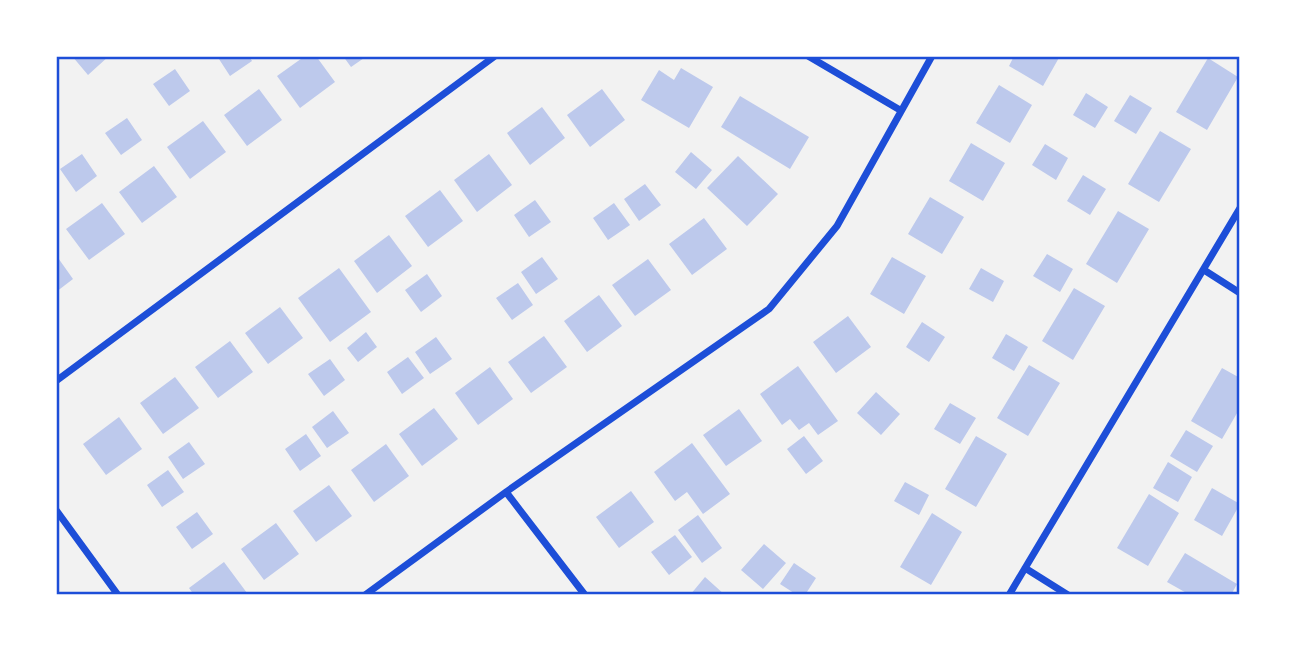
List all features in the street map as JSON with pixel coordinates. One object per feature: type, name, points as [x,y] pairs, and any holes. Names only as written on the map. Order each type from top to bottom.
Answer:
[{"type":"street","points":[[56,381],[495,56]]},
{"type":"street","points":[[808,56],[900,110]]},
{"type":"street","points":[[365,595],[506,492],[769,309],[836,226],[932,56]]},
{"type":"street","points":[[1009,595],[1240,208]]},
{"type":"street","points":[[1204,270],[1240,293]]},
{"type":"street","points":[[506,492],[585,595]]},
{"type":"street","points":[[56,510],[118,595]]},
{"type":"street","points":[[1025,568],[1068,595]]},
{"type":"building","points":[[72,56],[109,56],[88,75]]},
{"type":"building","points":[[217,56],[249,56],[252,61],[230,76]]},
{"type":"building","points":[[305,56],[316,56],[335,82],[300,108],[277,76]]},
{"type":"building","points":[[343,56],[367,56],[351,67]]},
{"type":"building","points":[[1014,56],[1060,56],[1043,86],[1009,66]]},
{"type":"building","points":[[1208,58],[1238,77],[1207,130],[1176,112]]},
{"type":"building","points":[[681,68],[713,87],[689,128],[641,100],[659,70],[674,80]]},
{"type":"building","points":[[175,69],[190,91],[169,106],[153,84]]},
{"type":"building","points":[[999,85],[1032,105],[1010,143],[976,123]]},
{"type":"building","points":[[259,89],[282,120],[247,146],[224,115]]},
{"type":"building","points":[[602,89],[625,120],[590,147],[567,115]]},
{"type":"building","points":[[1086,93],[1108,107],[1095,128],[1073,115]]},
{"type":"building","points":[[1130,95],[1152,108],[1136,134],[1114,121]]},
{"type":"building","points":[[740,96],[809,137],[790,169],[721,127]]},
{"type":"building","points":[[542,107],[565,138],[530,165],[507,133]]},
{"type":"building","points":[[127,118],[142,140],[121,155],[105,133]]},
{"type":"building","points":[[203,121],[226,152],[190,179],[167,147]]},
{"type":"building","points":[[1160,131],[1191,149],[1159,202],[1128,184]]},
{"type":"building","points":[[971,143],[1005,163],[983,201],[949,181]]},
{"type":"building","points":[[1045,144],[1068,158],[1056,180],[1032,165]]},
{"type":"building","points":[[691,152],[712,170],[696,189],[675,172]]},
{"type":"building","points":[[82,154],[97,176],[76,192],[60,169]]},
{"type":"building","points":[[489,154],[512,185],[477,212],[454,180]]},
{"type":"building","points":[[738,156],[778,194],[747,226],[707,188]]},
{"type":"building","points":[[154,166],[177,197],[142,223],[119,192]]},
{"type":"building","points":[[1083,175],[1106,189],[1090,215],[1067,201]]},
{"type":"building","points":[[645,184],[661,205],[639,221],[624,199]]},
{"type":"building","points":[[440,190],[463,221],[428,247],[405,216]]},
{"type":"building","points":[[930,197],[964,217],[942,254],[908,234]]},
{"type":"building","points":[[535,200],[551,222],[529,237],[514,215]]},
{"type":"building","points":[[102,203],[125,234],[89,260],[66,229]]},
{"type":"building","points":[[614,203],[630,225],[608,240],[593,218]]},
{"type":"building","points":[[1118,211],[1149,229],[1117,283],[1086,264]]},
{"type":"building","points":[[704,218],[727,249],[692,275],[669,244]]},
{"type":"building","points":[[389,235],[412,266],[377,293],[354,261]]},
{"type":"building","points":[[1047,254],[1073,269],[1060,292],[1033,276]]},
{"type":"building","points":[[56,255],[73,279],[56,292]]},
{"type":"building","points":[[542,257],[558,279],[536,294],[521,272]]},
{"type":"building","points":[[892,257],[926,276],[904,314],[870,294]]},
{"type":"building","points":[[648,259],[671,290],[635,316],[612,285]]},
{"type":"building","points":[[339,268],[371,312],[330,342],[298,298]]},
{"type":"building","points":[[981,268],[1004,281],[993,302],[969,289]]},
{"type":"building","points":[[427,274],[442,296],[421,312],[405,290]]},
{"type":"building","points":[[518,283],[533,305],[512,320],[496,298]]},
{"type":"building","points":[[1074,288],[1105,306],[1073,360],[1042,341]]},
{"type":"building","points":[[599,295],[622,326],[587,352],[564,321]]},
{"type":"building","points":[[280,307],[303,338],[268,364],[245,333]]},
{"type":"building","points":[[848,316],[871,347],[836,373],[813,342]]},
{"type":"building","points":[[922,322],[945,337],[929,362],[906,347]]},
{"type":"building","points":[[366,332],[377,347],[358,362],[347,348]]},
{"type":"building","points":[[1006,334],[1028,347],[1014,371],[992,358]]},
{"type":"building","points":[[544,336],[567,367],[531,393],[508,362]]},
{"type":"building","points":[[436,337],[452,359],[430,374],[415,352]]},
{"type":"building","points":[[230,341],[253,372],[218,398],[195,367]]},
{"type":"building","points":[[408,357],[424,378],[402,394],[387,372]]},
{"type":"building","points":[[330,359],[345,380],[324,396],[308,374]]},
{"type":"building","points":[[1029,365],[1060,383],[1028,436],[997,418]]},
{"type":"building","points":[[798,366],[838,421],[818,435],[809,423],[799,430],[790,419],[782,425],[760,394]]},
{"type":"building","points":[[490,367],[513,399],[478,425],[455,393]]},
{"type":"building","points":[[1222,368],[1240,378],[1240,408],[1222,439],[1191,421]]},
{"type":"building","points":[[175,377],[199,408],[163,434],[140,403]]},
{"type":"building","points":[[876,392],[900,414],[881,435],[857,413]]},
{"type":"building","points":[[950,403],[976,418],[960,444],[934,429]]},
{"type":"building","points":[[434,408],[458,439],[422,466],[399,434]]},
{"type":"building","points":[[739,409],[762,441],[726,466],[703,435]]},
{"type":"building","points":[[333,411],[349,433],[327,448],[312,427]]},
{"type":"building","points":[[119,417],[142,449],[106,475],[83,444]]},
{"type":"building","points":[[1186,430],[1213,446],[1197,472],[1170,456]]},
{"type":"building","points":[[306,434],[321,456],[300,471],[285,449]]},
{"type":"building","points":[[804,436],[823,461],[806,474],[787,449]]},
{"type":"building","points":[[976,436],[1007,454],[976,507],[945,489]]},
{"type":"building","points":[[189,442],[205,464],[183,479],[168,457]]},
{"type":"building","points":[[692,443],[730,494],[703,514],[687,492],[675,501],[654,472]]},
{"type":"building","points":[[386,444],[409,476],[374,502],[351,470]]},
{"type":"building","points":[[1168,462],[1192,477],[1178,502],[1153,488]]},
{"type":"building","points":[[168,470],[184,492],[162,507],[147,485]]},
{"type":"building","points":[[905,482],[929,495],[919,515],[894,501]]},
{"type":"building","points":[[329,485],[352,516],[316,542],[293,511]]},
{"type":"building","points":[[1212,488],[1240,504],[1222,536],[1194,520]]},
{"type":"building","points":[[631,491],[654,522],[619,548],[596,517]]},
{"type":"building","points":[[1149,494],[1179,513],[1148,566],[1117,548]]},
{"type":"building","points":[[197,512],[213,534],[192,549],[176,527]]},
{"type":"building","points":[[932,513],[962,532],[931,585],[900,567]]},
{"type":"building","points":[[698,515],[722,548],[702,563],[678,530]]},
{"type":"building","points":[[276,523],[299,554],[264,580],[241,549]]},
{"type":"building","points":[[675,535],[692,557],[669,575],[651,552]]},
{"type":"building","points":[[764,544],[786,563],[763,589],[741,570]]},
{"type":"building","points":[[1185,553],[1237,584],[1231,595],[1190,595],[1167,582]]},
{"type":"building","points":[[224,562],[247,593],[194,595],[189,588]]},
{"type":"building","points":[[794,563],[816,578],[805,595],[797,595],[780,584]]},
{"type":"building","points":[[705,577],[725,595],[690,595]]}]
